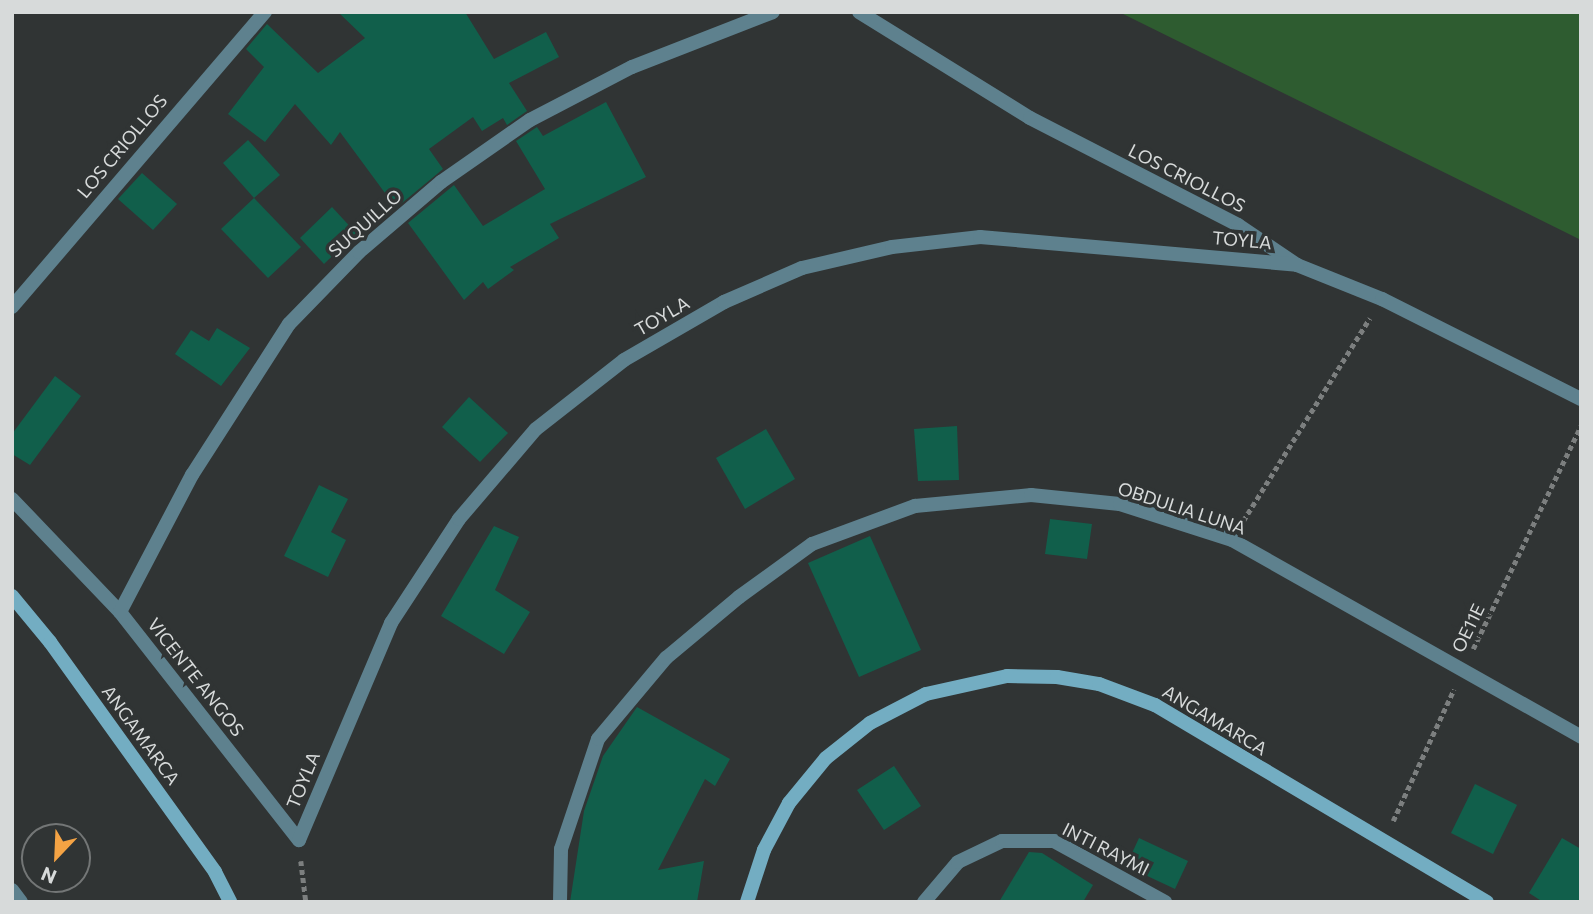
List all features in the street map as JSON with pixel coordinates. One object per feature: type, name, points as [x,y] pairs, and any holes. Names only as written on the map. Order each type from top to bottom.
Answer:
[{"type":"street","name":"LOS CRIOLLOS","points":[[12,307],[265,12]]},
{"type":"street","name":"SUQUILLO","points":[[120,611],[192,475],[289,324],[359,252],[441,182],[530,121],[632,66],[773,12]]},
{"type":"street","name":"LOS CRIOLLOS","points":[[859,12],[1030,118],[1238,225],[1297,265],[1382,299],[1581,399]]},
{"type":"street","name":"TOYLA","points":[[299,840],[391,623],[460,519],[536,429],[624,360],[724,302],[802,268],[892,247],[980,237],[1297,265]]},
{"type":"street","name":"OBDULIA LUNA","points":[[560,902],[561,849],[598,740],[666,658],[739,597],[813,544],[915,506],[1031,495],[1120,504],[1232,540],[1581,737]]},
{"type":"street","name":"VICENTE ANGOS","points":[[12,499],[120,611],[299,840]]},
{"type":"street","name":"ANGAMARCA","points":[[12,596],[215,872],[230,902]]},
{"type":"street","name":"ANGAMARCA","points":[[747,902],[764,849],[789,803],[826,758],[870,723],[926,694],[1007,676],[1057,677],[1099,684],[1155,705],[1382,843],[1487,902]]},
{"type":"street","name":"INTI RAYMI","points":[[924,902],[958,862],[1002,841],[1054,841],[1165,902]]},
{"type":"street","points":[[12,890],[20,902]]},
{"type":"path","points":[[1232,540],[1382,299]]},
{"type":"path","name":"OE11E","points":[[1382,843],[1581,426]]},
{"type":"path","points":[[299,840],[306,902]]},
{"type":"green space","points":[[1119,12],[1581,12],[1581,240]]},
{"type":"building","points":[[338,12],[465,12],[494,59],[546,32],[559,57],[509,83],[527,111],[507,125],[503,118],[482,131],[473,117],[429,149],[443,169],[396,208],[340,132],[331,145],[295,104],[265,142],[228,114],[264,67],[246,49],[267,24],[318,73],[365,38]]},
{"type":"building","points":[[606,102],[646,177],[550,224],[559,238],[510,267],[514,270],[488,289],[483,282],[464,300],[408,223],[454,185],[483,226],[545,189],[516,141],[537,127],[543,136]]},
{"type":"building","points":[[248,140],[280,175],[254,198],[223,163]]},
{"type":"building","points":[[142,173],[177,204],[153,230],[118,199]]},
{"type":"building","points":[[254,198],[301,247],[268,278],[221,229]]},
{"type":"building","points":[[332,207],[356,233],[324,264],[300,238]]},
{"type":"building","points":[[217,328],[250,348],[221,386],[175,354],[191,330],[209,341]]},
{"type":"building","points":[[55,376],[81,396],[30,465],[12,454],[12,434]]},
{"type":"building","points":[[469,397],[508,433],[480,462],[442,427]]},
{"type":"building","points":[[957,426],[959,480],[918,481],[914,429]]},
{"type":"building","points":[[766,429],[795,479],[745,509],[716,458]]},
{"type":"building","points":[[319,485],[348,499],[331,532],[346,540],[328,577],[284,556]]},
{"type":"building","points":[[1050,519],[1092,524],[1087,559],[1045,554]]},
{"type":"building","points":[[494,526],[519,537],[495,590],[530,612],[504,654],[441,616]]},
{"type":"building","points":[[870,536],[921,650],[859,677],[808,563]]},
{"type":"building","points":[[637,707],[730,759],[715,786],[705,779],[658,870],[704,861],[697,902],[570,902],[584,811],[603,756]]},
{"type":"building","points":[[894,766],[921,806],[884,830],[857,790]]},
{"type":"building","points":[[1475,784],[1517,805],[1493,854],[1451,833]]},
{"type":"building","points":[[1139,838],[1188,861],[1175,889],[1126,866]]},
{"type":"building","points":[[1562,838],[1581,849],[1581,902],[1543,902],[1529,893]]},
{"type":"building","points":[[1029,852],[1042,853],[1093,885],[1083,902],[999,902]]}]
